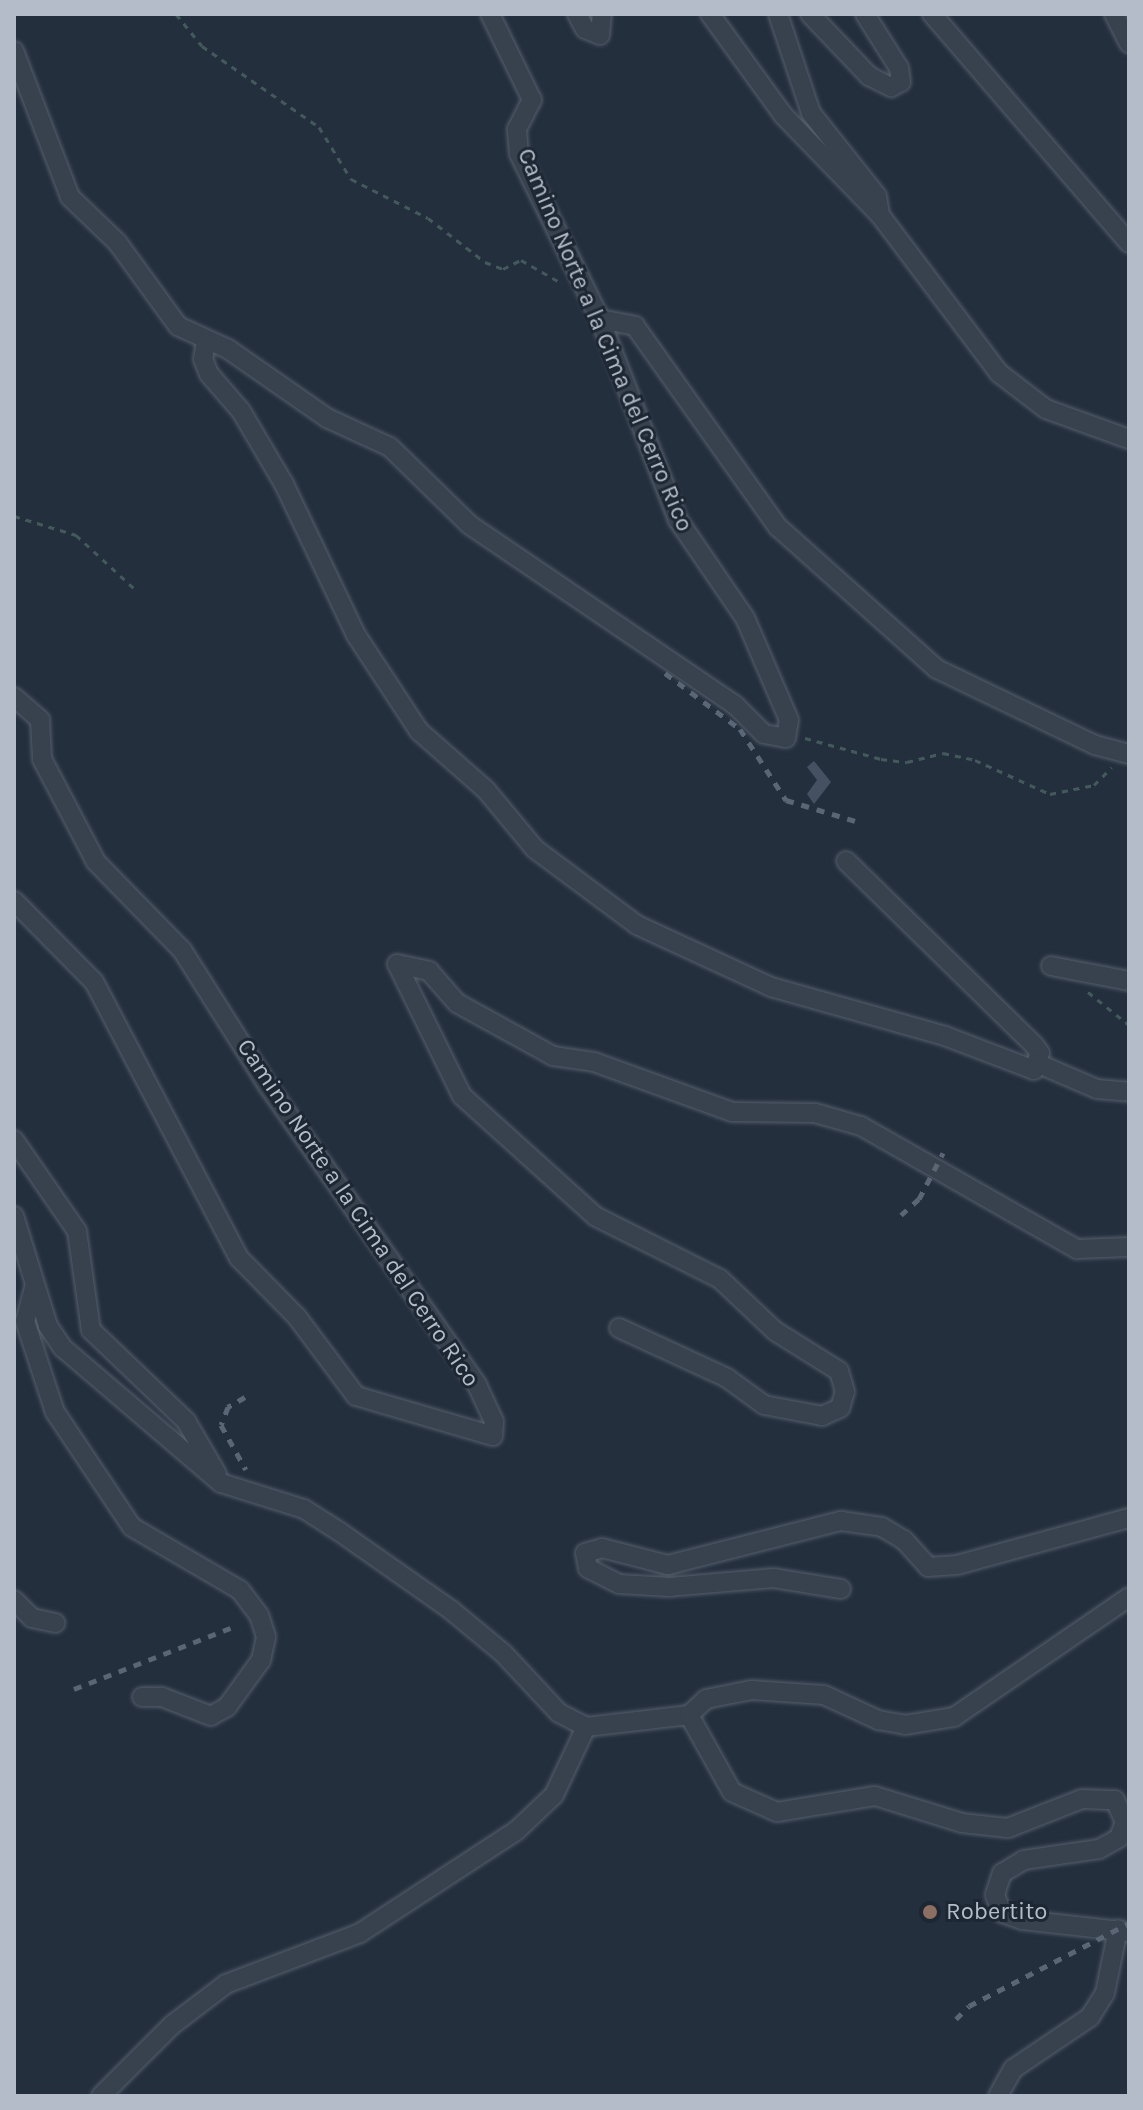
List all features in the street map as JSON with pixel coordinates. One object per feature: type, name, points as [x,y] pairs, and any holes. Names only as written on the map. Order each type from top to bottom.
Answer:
[{"type":"lane","points":[[480,14],[492,22]]},
{"type":"lane","points":[[577,14],[585,29],[600,35],[602,14]]},
{"type":"lane","points":[[710,14],[783,115],[880,215],[999,373],[1046,409],[1129,439]]},
{"type":"lane","points":[[778,14],[811,113],[877,196],[880,215]]},
{"type":"lane","points":[[810,14],[869,76],[891,87],[901,82],[899,68],[865,14]]},
{"type":"lane","points":[[932,14],[1129,243]]},
{"type":"lane","points":[[1114,14],[1129,43]]},
{"type":"lane","name":"Camino Norte a la Cima del Cerro Rico","points":[[492,22],[532,100],[517,129],[519,154],[600,319],[678,520],[745,618],[790,733]]},
{"type":"lane","points":[[14,51],[70,197],[117,242],[167,315],[327,418],[390,447],[470,525],[735,705],[764,734],[778,740],[790,733]]},
{"type":"lane","points":[[600,319],[635,326],[778,527],[937,669],[1124,753]]},
{"type":"lane","points":[[206,341],[203,359],[209,374],[241,411],[284,484],[356,635],[419,731],[486,790],[535,849],[637,925],[771,987],[945,1036],[1024,1070],[1039,1064],[1097,1089],[1129,1092]]},
{"type":"lane","name":"Camino Norte a la Cima del Cerro Rico","points":[[14,697],[40,720],[42,759],[96,862],[182,950],[268,1086],[477,1385],[494,1421],[493,1436],[356,1396],[297,1317],[239,1258],[94,982],[14,901]]},
{"type":"lane","points":[[846,861],[1034,1045],[1039,1064]]},
{"type":"lane","points":[[619,1328],[727,1378],[764,1405],[822,1416],[840,1408],[845,1392],[839,1371],[775,1331],[720,1279],[595,1216],[462,1096],[397,964],[409,962],[429,971],[457,1003],[553,1056],[594,1062],[732,1112],[815,1113],[861,1126],[1077,1249],[1129,1247]]},
{"type":"lane","points":[[1051,966],[1129,981]]},
{"type":"lane","points":[[14,1140],[77,1231],[91,1330],[186,1421],[221,1483]]},
{"type":"lane","points":[[14,1216],[34,1288],[63,1348],[221,1483],[304,1509],[340,1532],[451,1610],[503,1653],[559,1713],[586,1727],[689,1715],[706,1699],[752,1690],[824,1695],[878,1720],[905,1725],[954,1717],[1129,1597]]},
{"type":"lane","points":[[34,1288],[25,1321],[55,1412],[132,1527],[240,1590],[259,1615],[266,1637],[261,1660],[227,1707],[211,1716],[162,1697],[142,1697]]},
{"type":"lane","points":[[841,1589],[774,1578],[670,1587],[619,1584],[588,1568],[585,1553],[602,1548],[668,1565],[841,1521],[882,1527],[904,1540],[928,1567],[957,1565],[1129,1518]]},
{"type":"lane","points":[[14,1600],[32,1618],[55,1623]]},
{"type":"lane","points":[[689,1715],[732,1792],[777,1812],[875,1796],[962,1823],[1008,1828],[1100,1796],[1126,1807],[1119,1838],[1099,1849],[1024,1860],[1002,1873],[995,1895],[1002,1913],[1022,1920],[1124,1930],[1105,1993],[1090,2017],[1013,2069],[998,2096]]},
{"type":"lane","points":[[101,2096],[172,2025],[226,1984],[360,1933],[516,1831],[554,1795],[586,1727]]},
{"type":"path","points":[[176,14],[202,46],[319,127],[351,179],[428,218],[485,262],[503,269],[521,260],[587,292]]},
{"type":"path","points":[[14,516],[76,535],[137,591]]},
{"type":"path","points":[[790,733],[881,759],[907,762],[943,753],[975,760],[1050,794],[1094,785],[1124,753]]},
{"type":"path","points":[[1084,989],[1129,1025]]},
{"type":"building","points":[[814,761],[831,782],[814,804],[807,794],[817,780],[807,767]]},
{"type":"railway","points":[[665,673],[740,729],[786,800],[862,823]]},
{"type":"railway","points":[[901,1215],[919,1199],[943,1153]]},
{"type":"railway","points":[[245,1397],[228,1407],[221,1425],[246,1470]]},
{"type":"railway","points":[[74,1689],[236,1626]]},
{"type":"railway","points":[[956,2019],[969,2006],[1129,1923]]},
{"type":"place","name":"Robertito","points":[[930,1912]]}]
